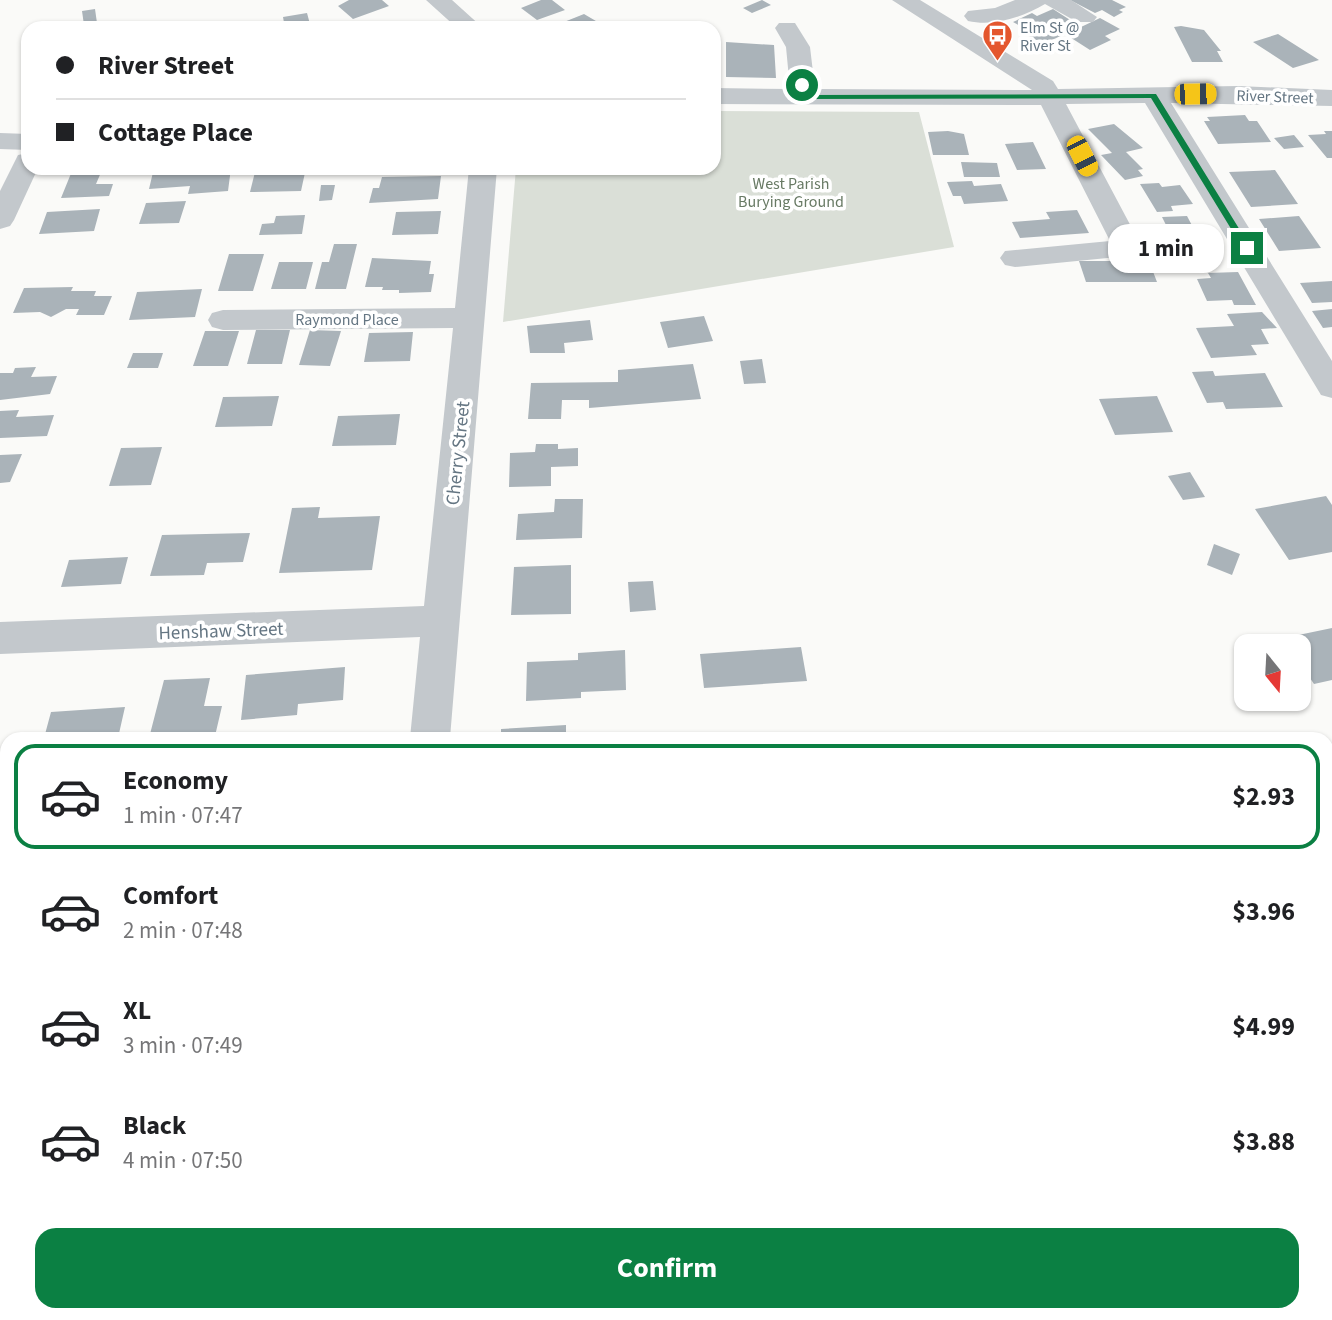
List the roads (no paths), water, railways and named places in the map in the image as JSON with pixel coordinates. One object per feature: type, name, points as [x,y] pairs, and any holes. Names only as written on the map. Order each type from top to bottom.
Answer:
[{"type":"street","points":[[438,0],[463,21]]},
{"type":"street","points":[[904,0],[1030,74],[1052,98],[1128,249],[1015,258]]},
{"type":"street","points":[[950,27],[977,8],[999,16],[1036,0]]},
{"type":"street","points":[[1054,0],[1085,17]]},
{"type":"street","points":[[787,28],[798,47],[803,97]]},
{"type":"street","name":"River Street","points":[[721,96],[1052,98],[1259,94],[1332,99]]},
{"type":"street","points":[[1153,95],[1332,387]]},
{"type":"street","points":[[0,141],[21,142]]},
{"type":"street","points":[[0,220],[21,175]]},
{"type":"street","name":"Cherry Street","points":[[431,732],[482,175]]},
{"type":"street","name":"Raymond Place","points":[[223,320],[470,318]]},
{"type":"street","name":"Henshaw Street","points":[[0,638],[441,621]]},
{"type":"place","name":"Elm St @ River St","points":[[997,63]]},
{"type":"park label","name":"West Parish Burying Ground","points":[[791,192]]}]
